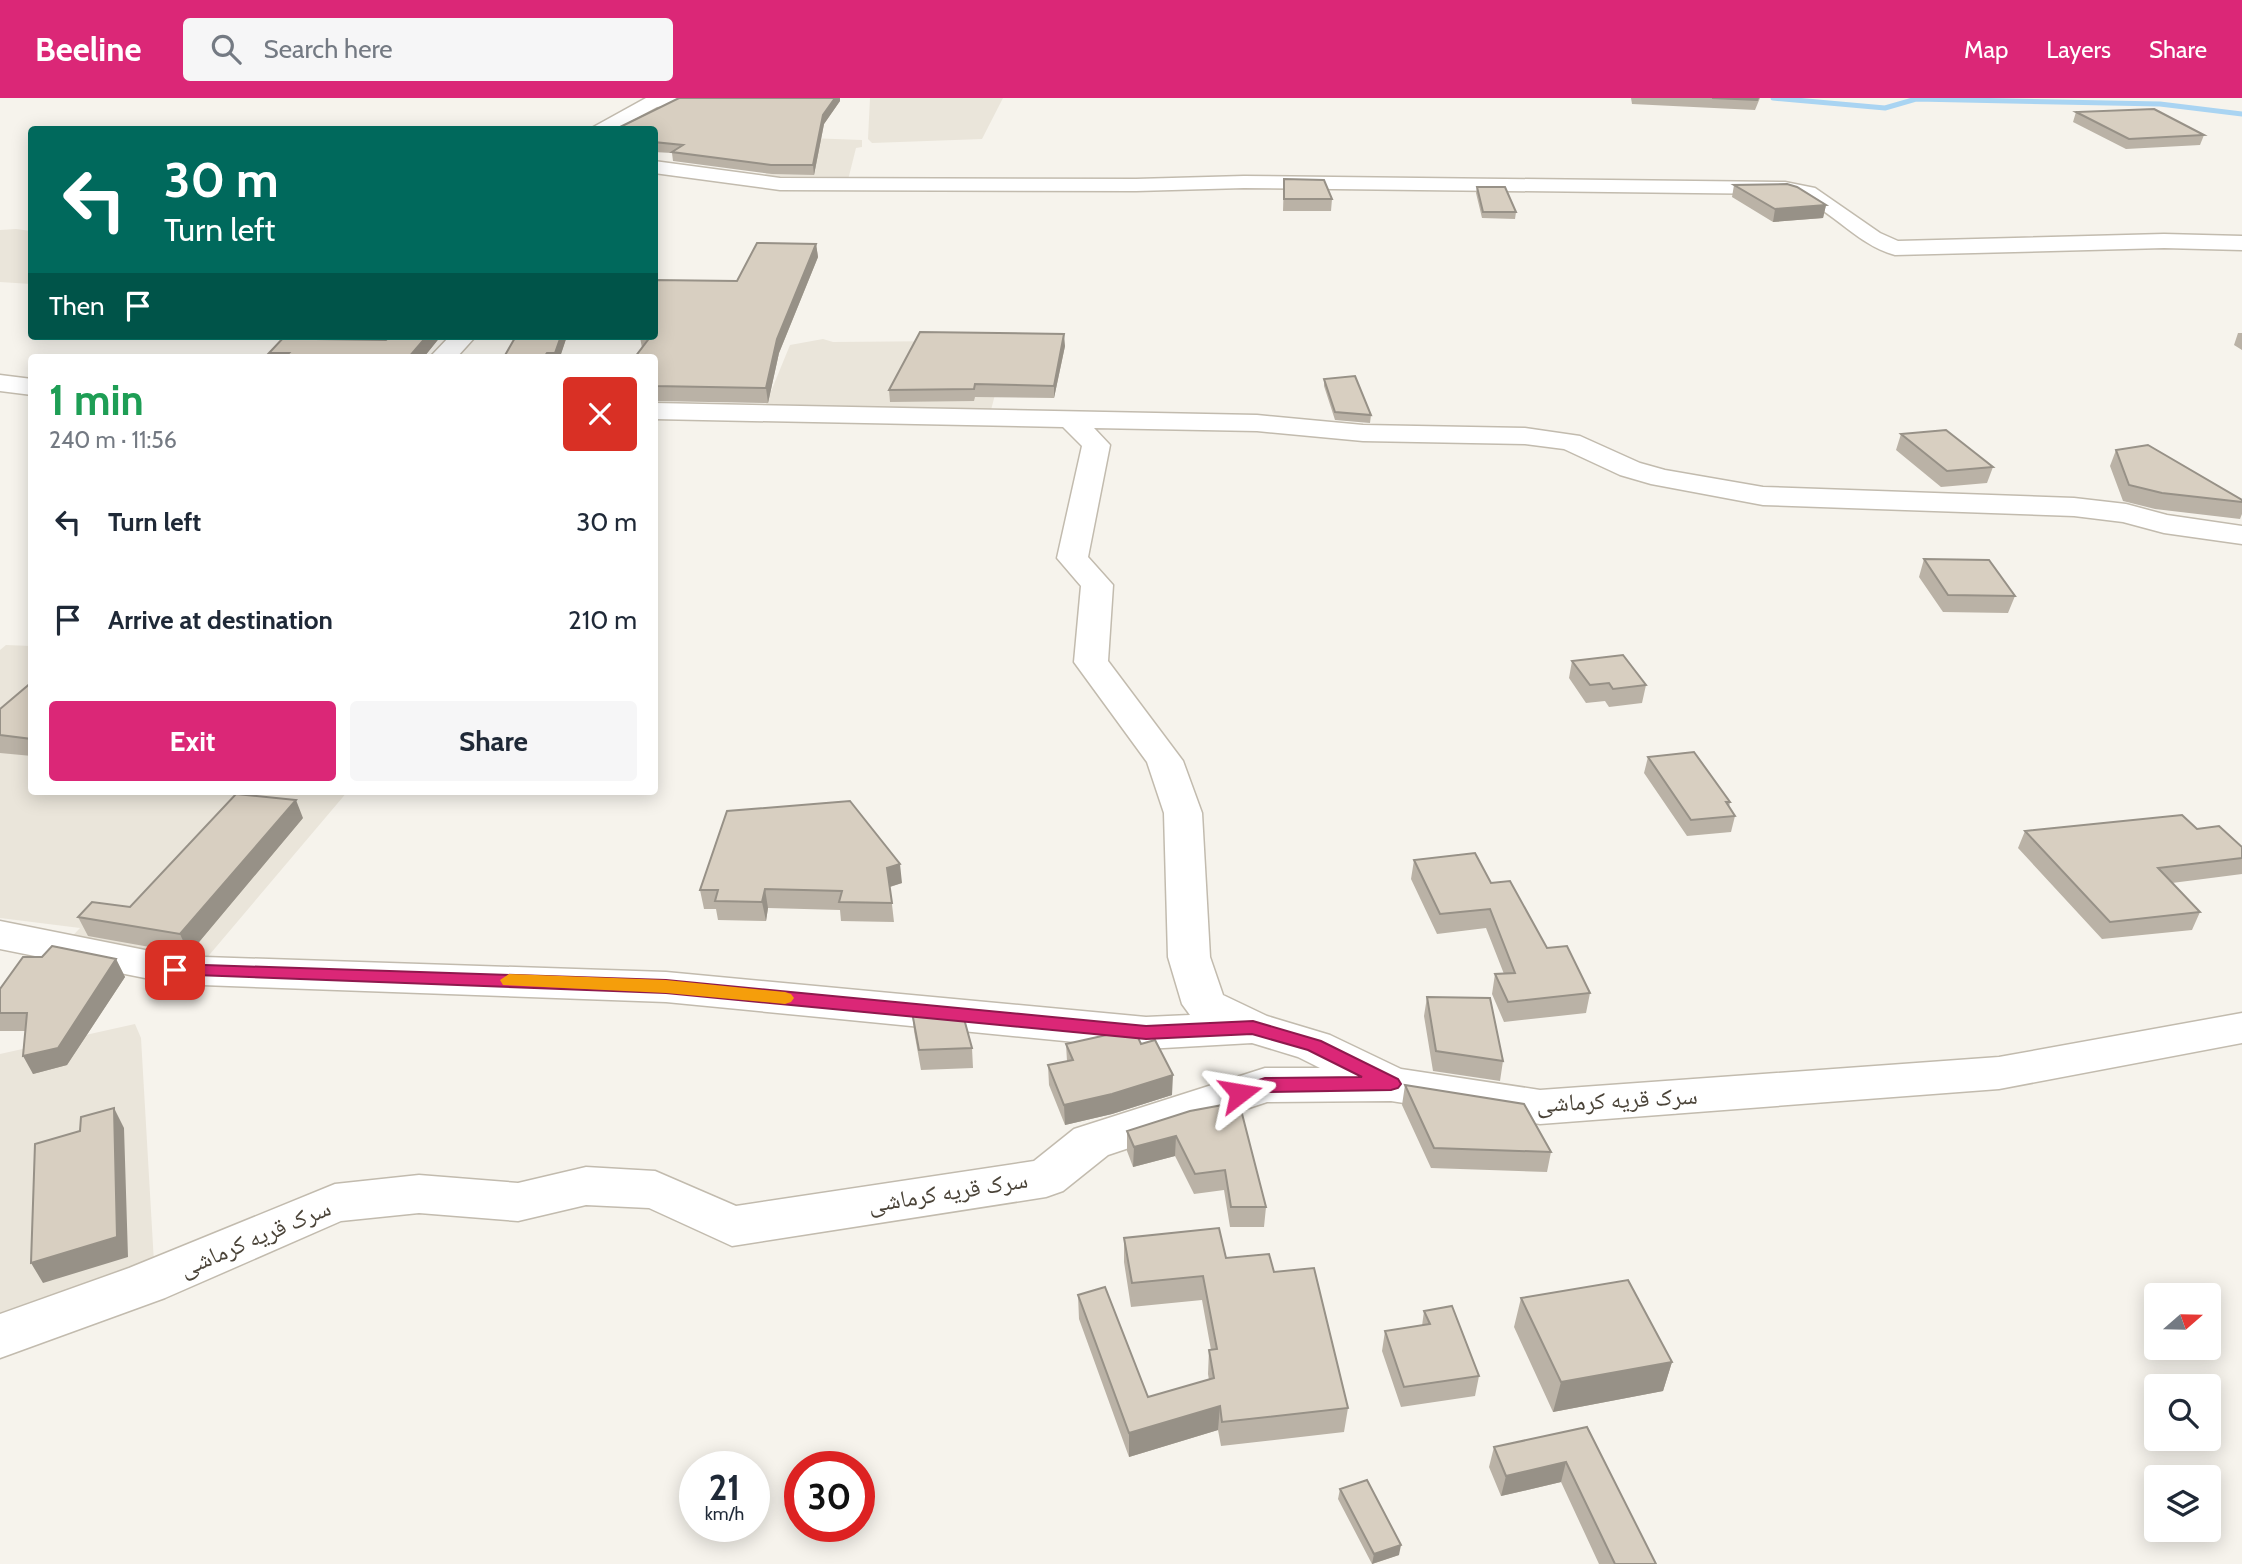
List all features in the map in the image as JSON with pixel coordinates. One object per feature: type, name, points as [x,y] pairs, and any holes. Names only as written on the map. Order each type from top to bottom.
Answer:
[{"type":"street","points":[[606,126],[652,102],[685,98]]},
{"type":"street","points":[[658,168],[780,184],[1136,185],[1244,182],[1785,188],[1808,192],[1872,238],[1895,248],[2150,242],[2242,243]]},
{"type":"street","points":[[446,354],[460,340]]},
{"type":"street","points":[[0,383],[28,386]]},
{"type":"street","points":[[658,411],[1257,423],[1363,433],[1525,436],[1570,442],[1630,468],[1661,478],[1763,496],[2074,508],[2126,513],[2164,524],[2242,535]]},
{"type":"street","points":[[1070,419],[1096,445],[1072,558],[1097,585],[1091,663],[1165,761],[1183,813],[1189,957],[1205,1004],[1253,1027],[1314,1046],[1391,1084]]},
{"type":"street","points":[[0,935],[175,970],[666,986],[1146,1033],[1253,1027]]},
{"type":"street","name":"سرک قریه کرماشی","points":[[0,1336],[147,1283],[335,1203],[419,1194],[518,1202],[586,1186],[655,1190],[732,1226],[1046,1178],[1091,1143],[1265,1085],[1391,1084],[1540,1107],[1998,1073],[2242,1028]]},
{"type":"shaded area","points":[[870,98],[1003,98],[982,139],[872,143],[868,139]]},
{"type":"shaded area","points":[[808,138],[862,140],[862,147],[856,148],[848,180],[763,178],[781,151]]},
{"type":"shaded area","points":[[0,230],[28,231],[28,284],[0,282]]},
{"type":"shaded area","points":[[823,339],[833,342],[951,341],[1001,371],[990,414],[763,411],[790,345]]},
{"type":"shaded area","points":[[6,645],[28,646],[28,795],[345,795],[205,960],[65,944],[80,928],[0,918],[0,650]]},
{"type":"shaded area","points":[[135,1024],[141,1038],[154,1263],[0,1329],[0,1054]]},
{"type":"building","points":[[679,98],[835,98],[823,115],[813,165],[771,165],[672,152],[683,145],[658,142],[658,126],[622,126]]},
{"type":"building","points":[[1712,98],[1758,98],[1757,100]]},
{"type":"building","points":[[2154,109],[2204,135],[2129,139],[2076,112]]},
{"type":"building","points":[[1284,179],[1324,180],[1332,199],[1284,199]]},
{"type":"building","points":[[1787,184],[1826,205],[1775,209],[1734,185]]},
{"type":"building","points":[[1477,187],[1505,187],[1516,212],[1483,212]]},
{"type":"building","points":[[757,243],[816,244],[777,339],[766,388],[658,386],[658,354],[637,354],[648,340],[658,340],[658,280],[737,281]]},
{"type":"building","points":[[920,332],[1064,334],[1054,386],[975,384],[974,389],[889,390]]},
{"type":"building","points":[[281,340],[424,340],[412,354],[269,353]]},
{"type":"building","points":[[514,340],[560,340],[555,353],[506,354]]},
{"type":"building","points":[[1355,376],[1371,415],[1335,412],[1324,379]]},
{"type":"building","points":[[1946,430],[1993,467],[1947,471],[1901,434]]},
{"type":"building","points":[[2148,445],[2242,502],[2162,493],[2129,485],[2116,450]]},
{"type":"building","points":[[1924,559],[1989,560],[2015,596],[1948,595]]},
{"type":"building","points":[[1623,655],[1646,685],[1613,689],[1609,683],[1590,685],[1572,661]]},
{"type":"building","points":[[28,685],[28,738],[0,735],[0,709]]},
{"type":"building","points":[[1694,752],[1730,802],[1726,802],[1735,816],[1691,820],[1648,757]]},
{"type":"building","points":[[235,795],[296,800],[180,934],[78,917],[92,902],[130,907]]},
{"type":"building","points":[[850,801],[900,864],[887,868],[892,903],[839,902],[842,891],[765,889],[762,902],[715,901],[718,890],[700,890],[727,811]]},
{"type":"building","points":[[2182,815],[2197,829],[2219,826],[2242,847],[2242,858],[2158,868],[2200,912],[2110,922],[2025,831]]},
{"type":"building","points":[[1475,853],[1491,883],[1510,881],[1547,948],[1567,946],[1590,993],[1508,1002],[1495,974],[1515,973],[1490,909],[1440,914],[1414,860]]},
{"type":"building","points":[[52,946],[116,959],[58,1048],[23,1056],[27,1013],[0,1013],[0,989],[23,957],[42,957]]},
{"type":"building","points":[[1427,997],[1490,998],[1503,1061],[1436,1051]]},
{"type":"building","points":[[912,1012],[963,1015],[972,1048],[919,1050]]},
{"type":"building","points":[[1135,1031],[1141,1044],[1155,1040],[1173,1075],[1112,1094],[1064,1105],[1048,1065],[1073,1060],[1066,1044]]},
{"type":"building","points":[[1405,1085],[1524,1104],[1551,1152],[1434,1148]]},
{"type":"building","points":[[1239,1102],[1266,1207],[1231,1207],[1225,1170],[1195,1174],[1176,1136],[1134,1147],[1127,1131],[1190,1111]]},
{"type":"building","points":[[114,1108],[117,1237],[31,1263],[35,1144],[80,1131],[81,1117]]},
{"type":"building","points":[[1219,1228],[1226,1258],[1269,1254],[1274,1272],[1314,1268],[1348,1408],[1222,1422],[1220,1406],[1129,1433],[1078,1295],[1105,1287],[1148,1397],[1214,1378],[1209,1350],[1217,1349],[1203,1276],[1132,1283],[1124,1238]]},
{"type":"building","points":[[1628,1280],[1672,1362],[1561,1382],[1521,1298]]},
{"type":"building","points":[[1452,1306],[1479,1376],[1404,1387],[1385,1331],[1430,1324],[1424,1311]]},
{"type":"building","points":[[1587,1427],[1656,1564],[1615,1564],[1566,1462],[1506,1476],[1494,1447]]},
{"type":"building","points":[[1367,1480],[1401,1545],[1374,1554],[1340,1489]]},
{"type":"waterway","points":[[1773,98],[1885,108],[1916,99],[2160,104],[2242,114]]},
{"type":"slow traffic","points":[[509,980],[666,986],[785,998]]},
{"type":"route","points":[[175,970],[666,986],[1146,1033],[1253,1027],[1314,1046],[1391,1084],[1265,1085],[1240,1093]]}]
